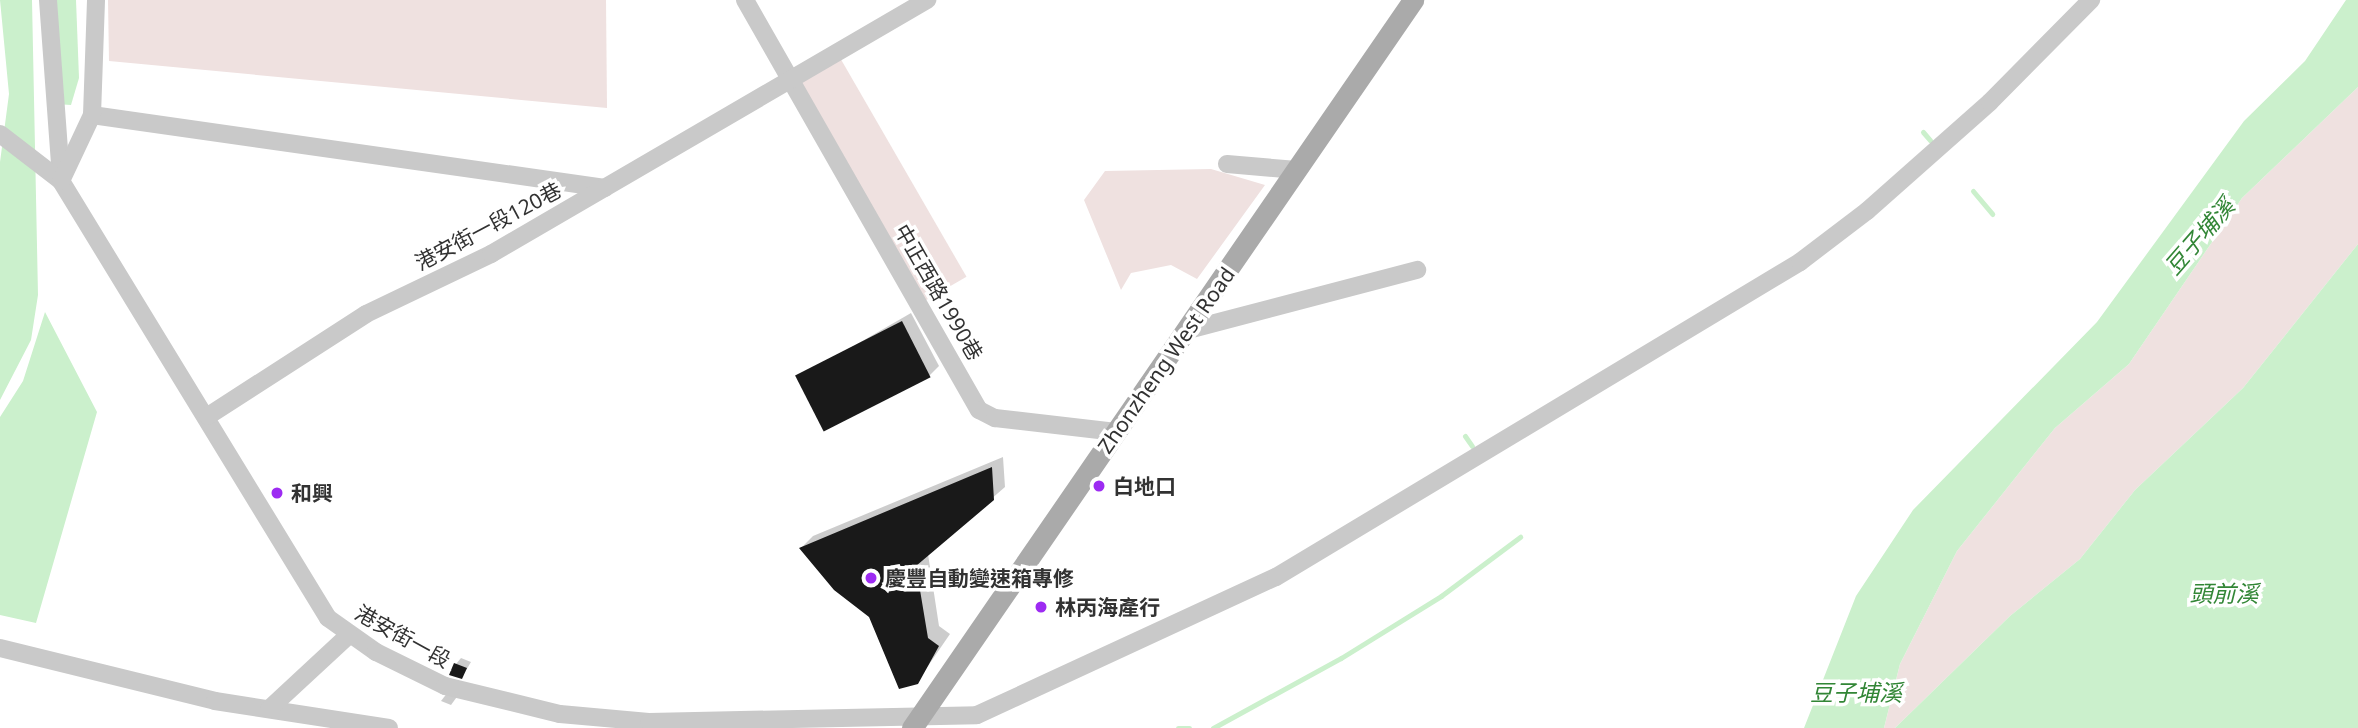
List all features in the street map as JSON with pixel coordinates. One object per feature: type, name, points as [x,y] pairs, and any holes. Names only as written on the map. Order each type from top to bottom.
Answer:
[{"type":"main road","name":"Zhonzheng West Road","points":[[916,723],[1413,0]]},
{"type":"street","points":[[48,0],[61,181]]},
{"type":"street","points":[[61,181],[92,115],[96,0]]},
{"type":"street","name":"中正西路1990巷","points":[[745,0],[979,410],[995,418],[1116,432]]},
{"type":"street","name":"港安街一段120巷","points":[[208,416],[366,314],[491,254],[789,77],[927,0]]},
{"type":"street","name":"港安街一段","points":[[0,134],[61,181],[208,416],[289,559],[328,618],[349,635],[435,681],[496,702],[560,714],[648,725],[916,723],[976,715],[1276,577],[1670,344],[1800,262],[1867,211],[1990,102],[2091,0]]},
{"type":"street","points":[[92,115],[605,188]]},
{"type":"street","points":[[1227,164],[1297,170]]},
{"type":"street","points":[[1188,330],[1417,270]]},
{"type":"street","points":[[269,709],[349,635]]},
{"type":"street","points":[[0,648],[215,701],[389,728]]},
{"type":"shaded area","points":[[108,0],[606,0],[607,108],[109,61]]},
{"type":"shaded area","points":[[839,56],[966,277],[924,301],[797,80]]},
{"type":"shaded area","points":[[2358,87],[2358,244],[2243,388],[2135,490],[2080,559],[2010,616],[1895,728],[1884,728],[1900,664],[1957,551],[2055,428],[2129,364],[2242,198]]},
{"type":"shaded area","points":[[1211,169],[1265,185],[1197,279],[1171,265],[1131,273],[1121,290],[1084,200],[1105,171]]},
{"type":"water","points":[[0,0],[32,0],[38,295],[31,340],[0,400],[0,162],[9,94]]},
{"type":"water","points":[[50,0],[76,0],[79,78],[71,105],[56,104]]},
{"type":"water","name":"豆子埔溪","points":[[2346,0],[2358,0],[2358,87],[2242,198],[2129,364],[2055,428],[1957,551],[1900,664],[1884,728],[1804,728],[1856,596],[1913,510],[2097,322],[2244,121],[2305,61]]},
{"type":"water","name":"頭前溪","points":[[2358,244],[2358,728],[1895,728],[2010,616],[2080,559],[2135,490],[2243,388]]},
{"type":"water","points":[[45,312],[97,412],[36,623],[0,615],[0,417],[23,381]]},
{"type":"building","points":[[902,321],[931,377],[824,432],[795,375]]},
{"type":"building","name":"慶豐自動變速箱專修","points":[[992,467],[994,500],[916,566],[928,638],[939,646],[918,684],[899,689],[869,617],[834,590],[799,548]]},
{"type":"building","points":[[454,663],[467,668],[462,679],[449,675]]},
{"type":"waterway","points":[[1923,132],[1930,140]]},
{"type":"waterway","points":[[1973,191],[1992,214]]},
{"type":"waterway","points":[[1465,436],[1472,446]]},
{"type":"waterway","points":[[1213,728],[1341,658],[1441,596],[1520,537]]},
{"type":"waterway","points":[[1178,728],[1189,728]]},
{"type":"place","name":"白地口","points":[[1099,486]]},
{"type":"place","name":"和興","points":[[277,493]]},
{"type":"place","name":"慶豐自動變速箱專修","points":[[871,578]]},
{"type":"place","name":"林丙海產行","points":[[1041,607]]}]
